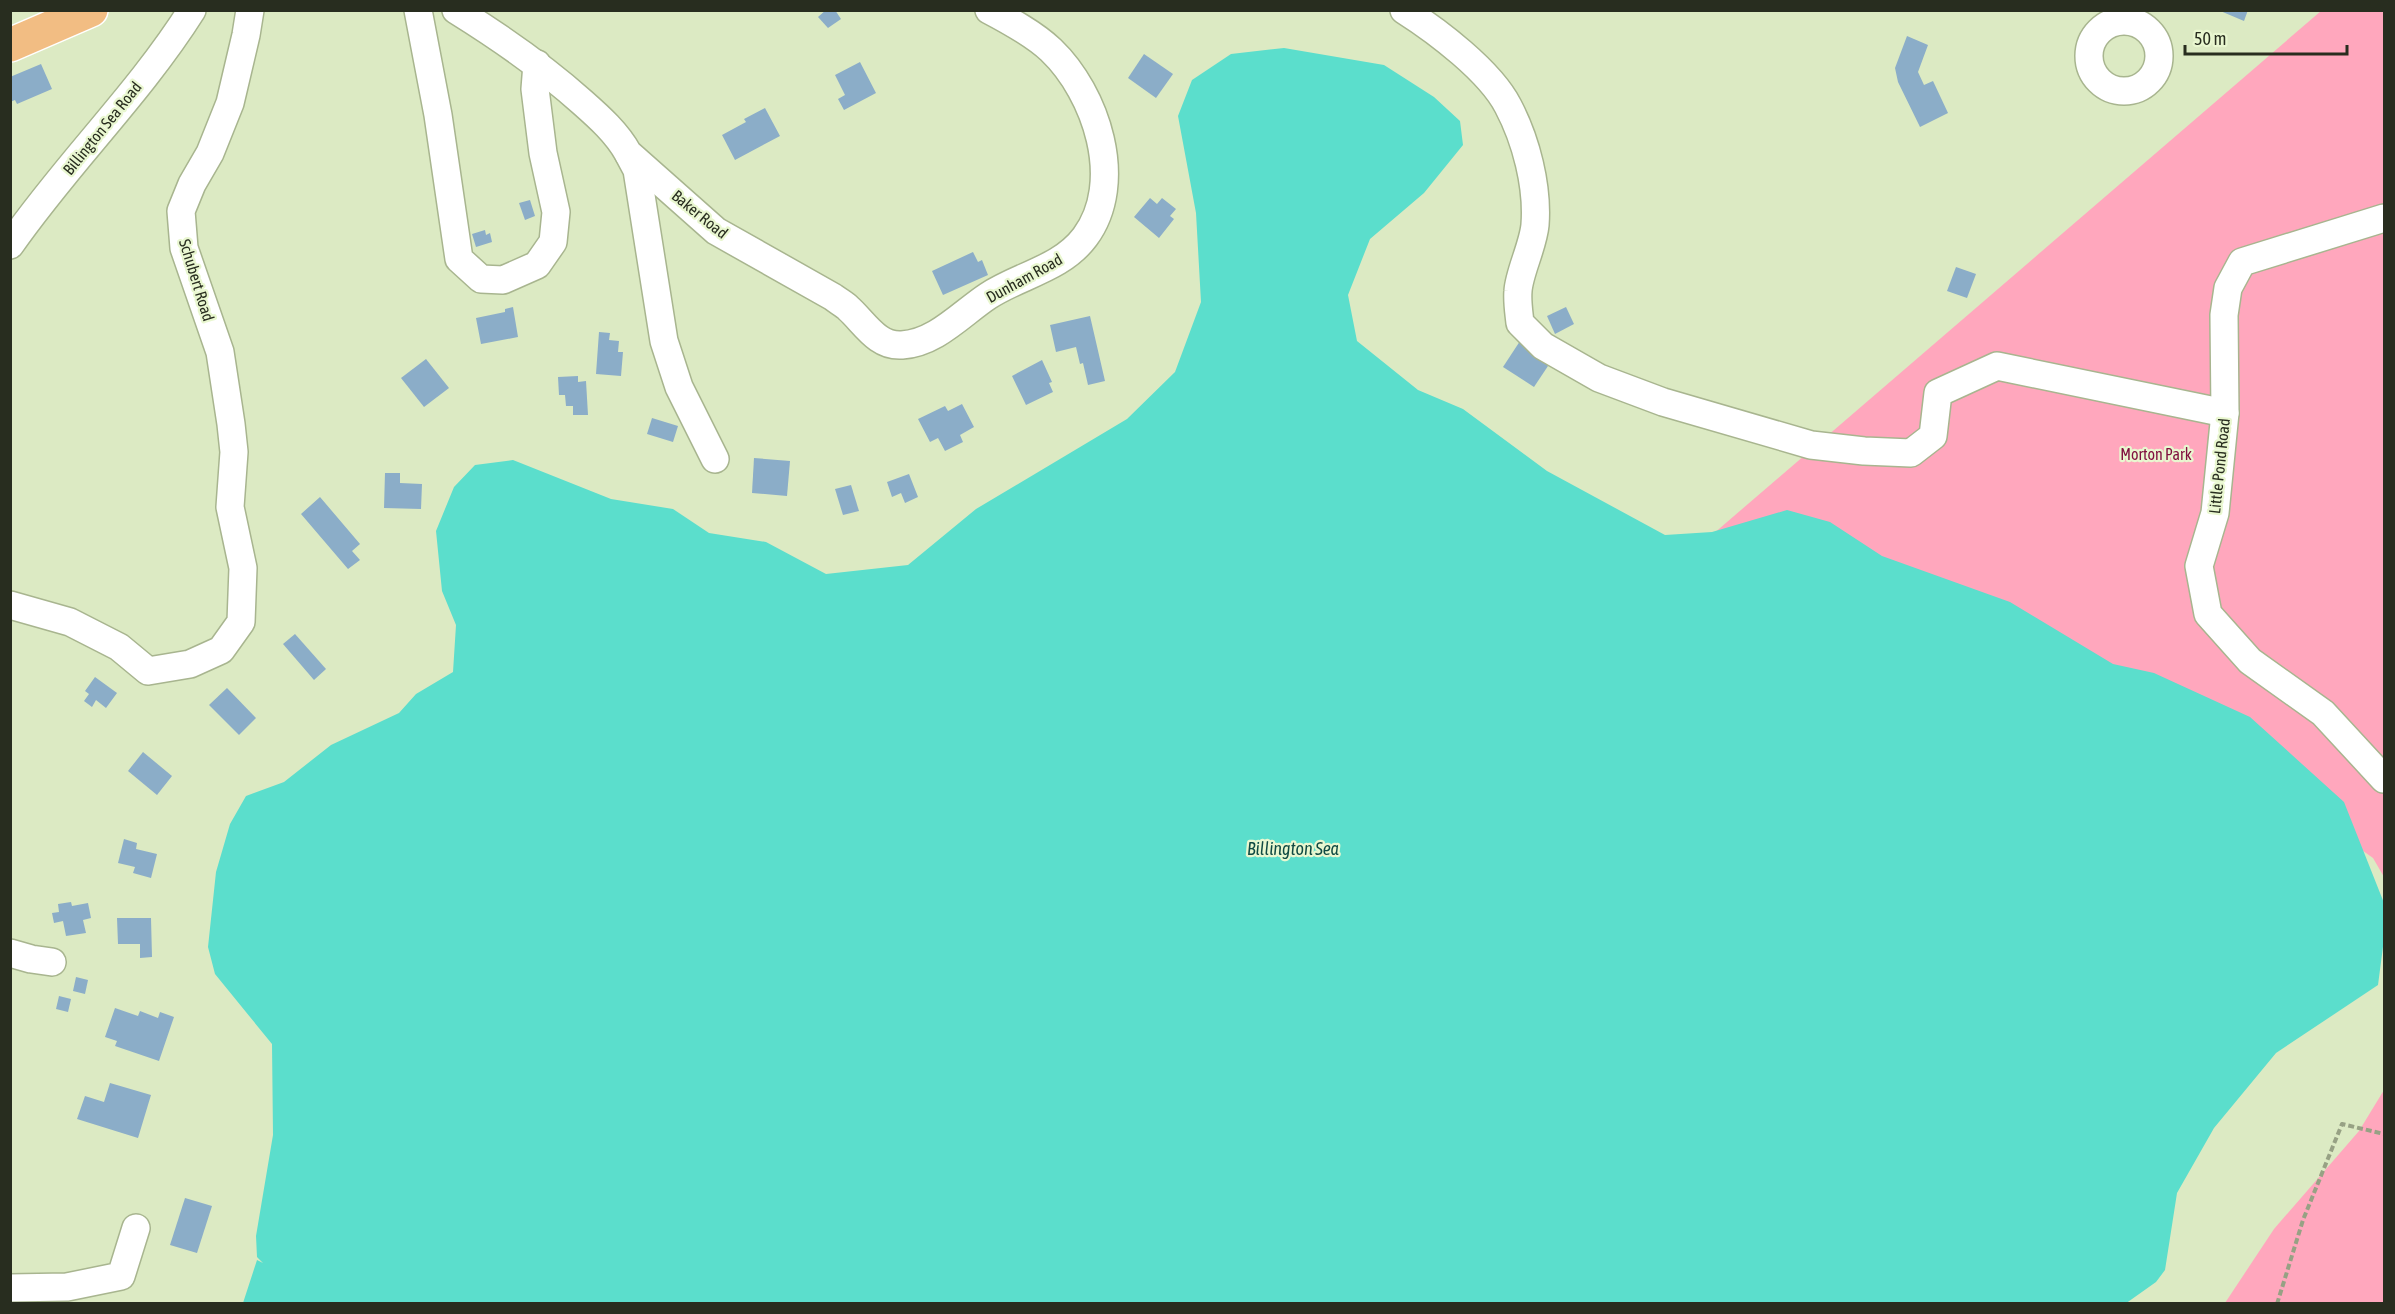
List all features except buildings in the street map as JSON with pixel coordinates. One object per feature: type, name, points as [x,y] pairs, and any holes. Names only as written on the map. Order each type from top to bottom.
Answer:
[{"type":"main road","points":[[10,45],[91,10]]},
{"type":"street","name":"Billington Sea Road","points":[[10,245],[81,152],[171,44],[192,10]]},
{"type":"street","name":"Schubert Road","points":[[10,605],[70,622],[119,647],[147,671],[190,664],[221,650],[241,622],[243,568],[230,507],[234,452],[220,352],[184,248],[181,211],[192,184],[210,153],[230,103],[250,10]]},
{"type":"street","points":[[418,10],[438,115],[459,259],[481,279],[503,280],[537,265],[553,242],[556,212],[543,153],[535,89],[537,64]]},
{"type":"street","name":"Baker Road","points":[[456,10],[537,64],[602,120],[622,142],[628,153],[716,231],[833,297],[848,307],[865,327],[881,340],[901,345],[932,337],[968,310]]},
{"type":"street","name":"Dunham Road","points":[[968,310],[990,294],[1060,260],[1085,237],[1104,192],[1105,169],[1101,140],[1089,107],[1070,74],[1051,50],[1028,33],[989,10]]},
{"type":"street","points":[[1404,10],[1434,30],[1485,76],[1508,105],[1530,162],[1535,198],[1535,226],[1518,289],[1520,323],[1543,346],[1599,378],[1663,402],[1811,444],[1864,451],[1911,453],[1933,436],[1938,393],[1997,366],[2225,413]]},
{"type":"street","points":[[628,153],[637,170],[664,341],[679,387],[715,459]]},
{"type":"street","name":"Little Pond Road","points":[[2385,218],[2242,262],[2228,288],[2224,315],[2225,413],[2215,513],[2199,566],[2208,614],[2250,661],[2323,712],[2385,779]]},
{"type":"street","points":[[10,953],[52,962]]},
{"type":"street","points":[[10,1288],[67,1287],[121,1275],[136,1228]]},
{"type":"path","points":[[2277,1304],[2303,1220],[2342,1124],[2385,1134]]},
{"type":"green space","name":"Morton Park","points":[[2321,11],[2384,11],[2384,877],[2373,858],[2239,762],[1691,553]]},
{"type":"green space","points":[[2384,1090],[2384,1303],[2225,1303],[2274,1229],[2359,1131]]},
{"type":"water","name":"Billington Sea","points":[[1284,48],[1384,65],[1434,97],[1460,121],[1463,145],[1424,193],[1370,239],[1348,295],[1357,341],[1418,390],[1463,409],[1547,471],[1665,535],[1712,532],[1787,510],[1830,522],[1882,556],[2010,602],[2113,664],[2154,673],[2250,717],[2344,802],[2384,903],[2384,939],[2378,985],[2276,1053],[2214,1128],[2177,1193],[2165,1270],[2156,1282],[2125,1304],[243,1303],[257,1260],[263,1263],[257,1257],[256,1236],[273,1135],[272,1044],[215,974],[208,947],[216,872],[230,824],[246,796],[284,782],[331,745],[399,713],[416,694],[453,672],[456,625],[442,591],[436,531],[454,487],[475,465],[513,460],[611,499],[673,509],[709,533],[766,542],[826,574],[908,565],[976,509],[1127,419],[1175,372],[1201,302],[1196,213],[1178,116],[1192,80],[1231,54]]}]
